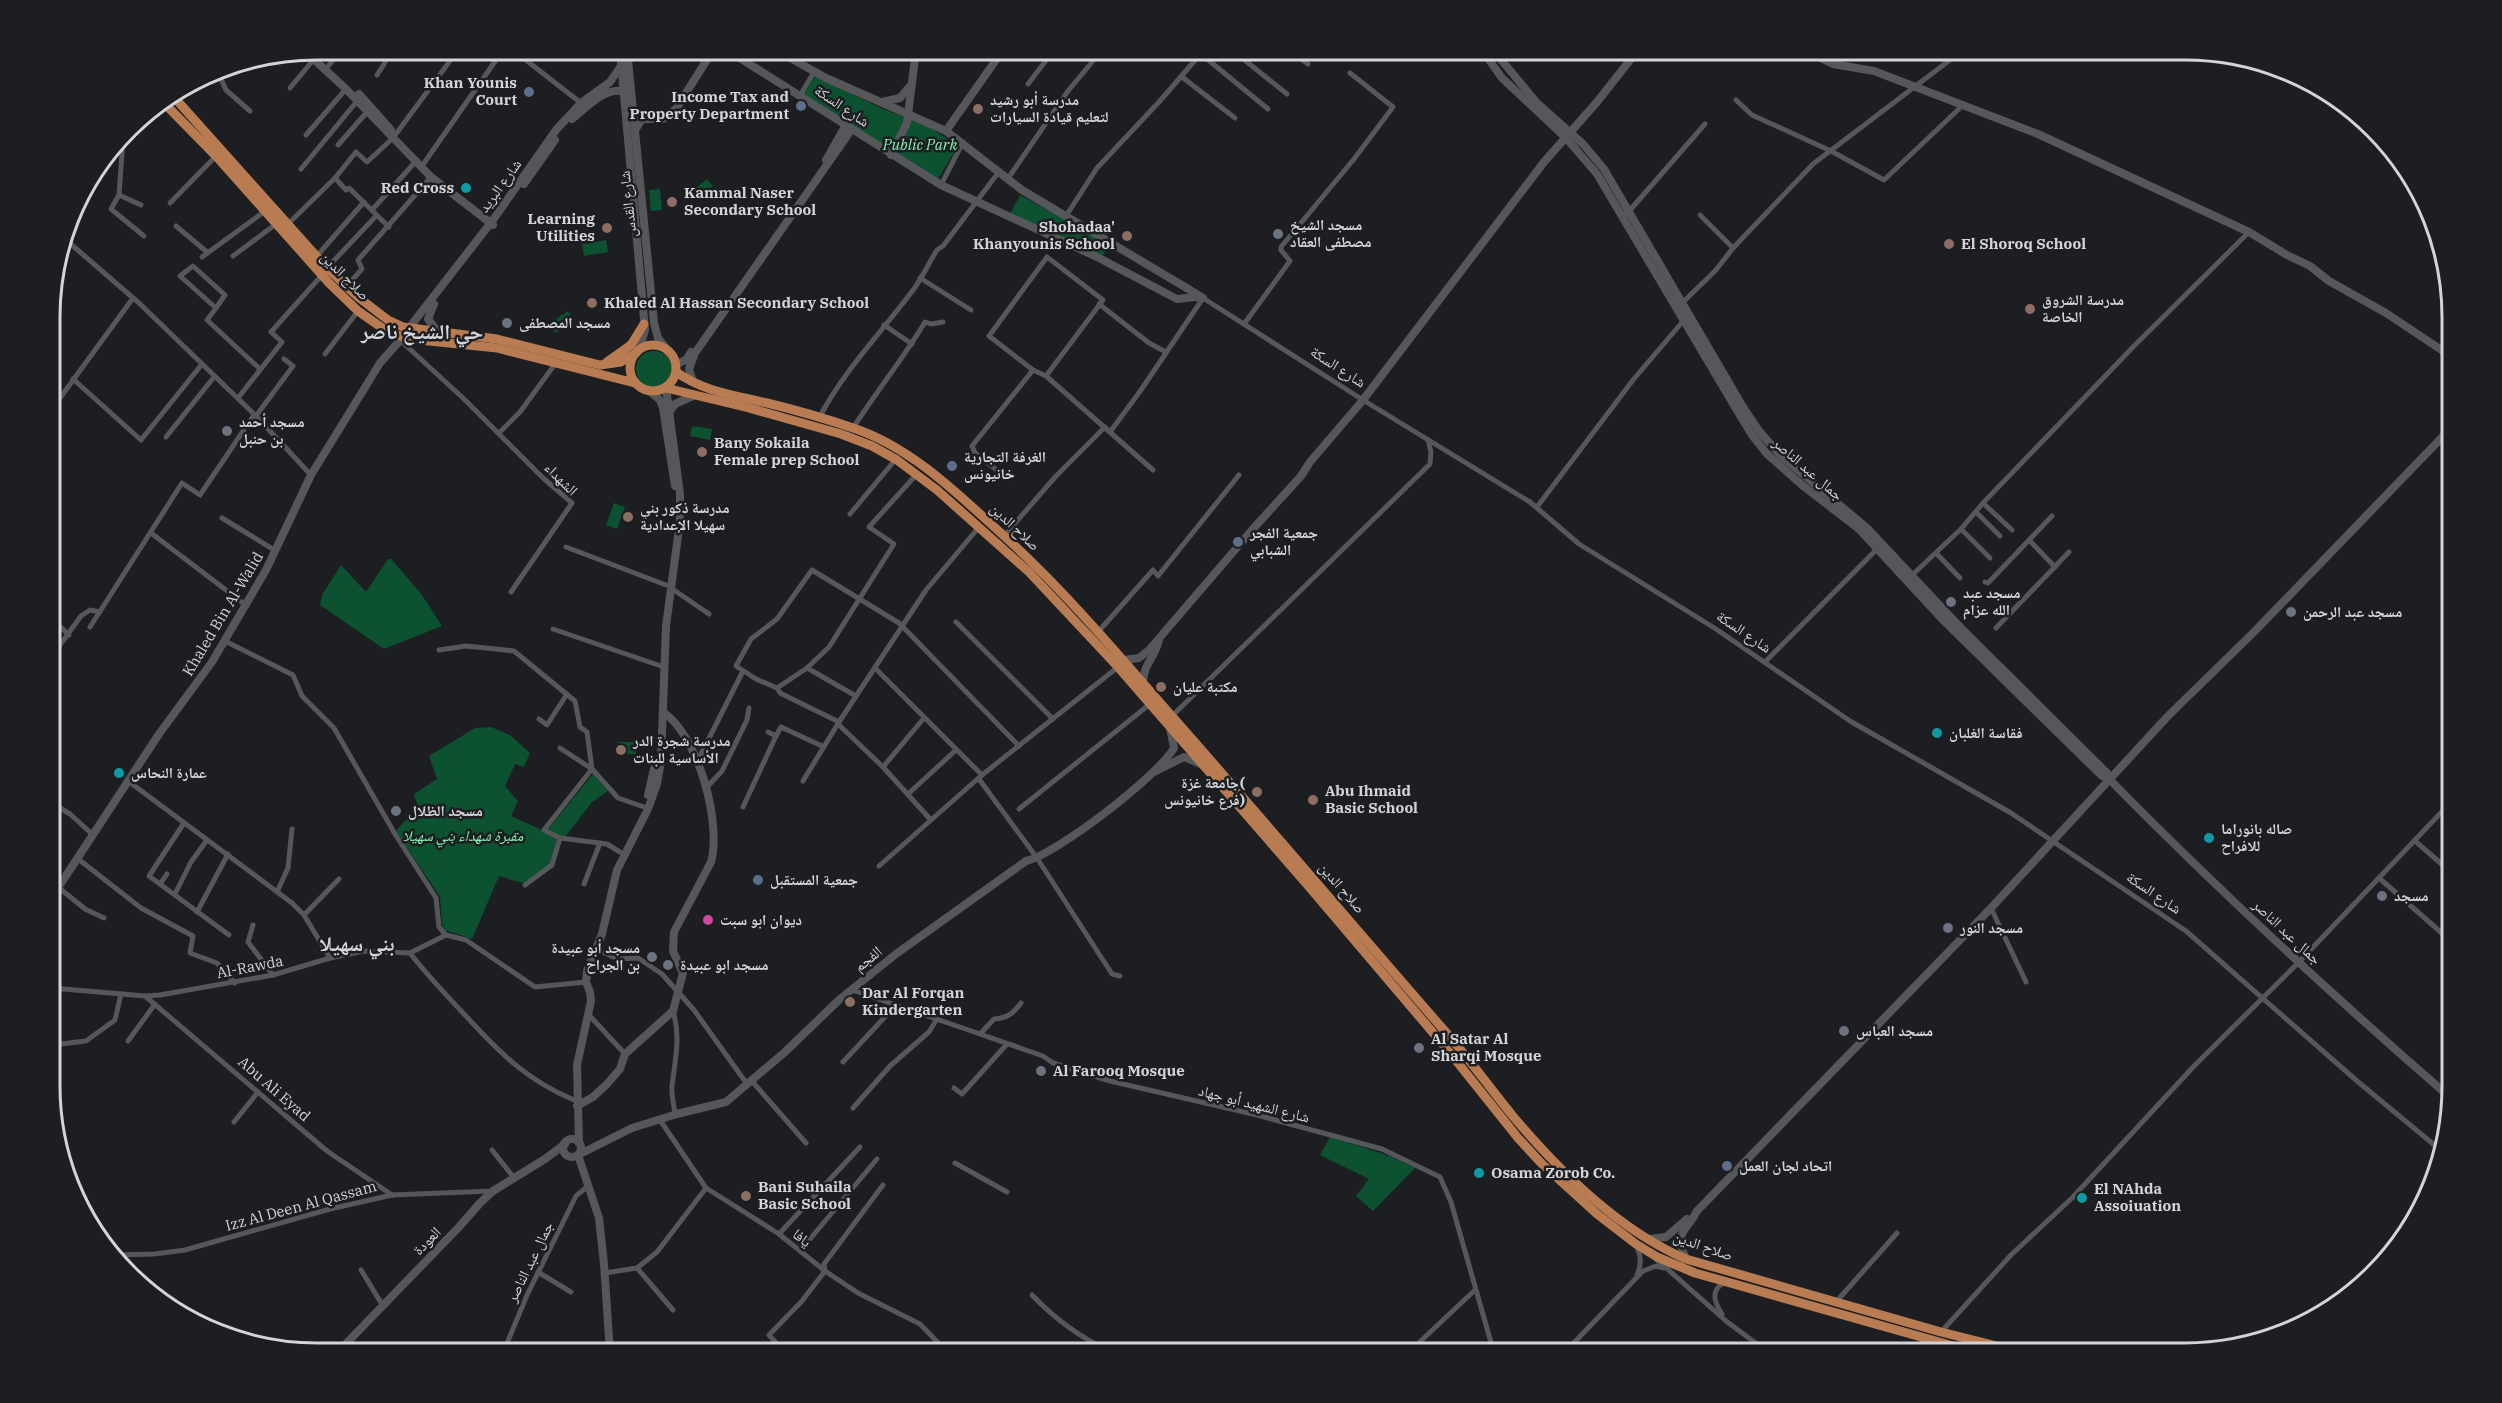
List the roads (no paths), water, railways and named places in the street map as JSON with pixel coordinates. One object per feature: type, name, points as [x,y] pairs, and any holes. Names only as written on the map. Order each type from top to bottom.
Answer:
[{"type":"highway","name":"صلاح الدين","points":[[177,101],[358,311],[388,332],[402,339],[487,346],[603,365]]},
{"type":"highway","name":"صلاح الدين","points":[[168,107],[216,156],[265,212],[281,223],[316,257],[324,272],[388,320],[409,328],[481,336],[544,356],[555,364],[635,383]]},
{"type":"highway","points":[[603,365],[631,345],[644,324]]},
{"type":"highway","points":[[603,365],[621,362],[638,351],[655,345],[669,352],[676,368],[673,381],[666,388],[656,392],[649,391],[635,383],[630,369],[638,351]]},
{"type":"highway","name":"صلاح الدين","points":[[676,368],[693,383],[713,391],[806,413],[853,428],[883,441],[917,461],[1004,536],[1042,571],[1098,632],[1150,705],[1201,764],[1451,1038],[1528,1133],[1547,1161],[1589,1207],[1636,1244],[1649,1253],[1682,1268],[1725,1282],[1942,1343]]},
{"type":"highway","name":"صلاح الدين","points":[[666,388],[749,408],[841,434],[872,446],[916,473],[979,527],[1143,683],[1320,893],[1518,1138],[1648,1239],[1686,1259],[1985,1343]]},
{"type":"highway","points":[[1033,577],[1036,571],[1042,571]]},
{"type":"highway","points":[[1056,602],[1063,599],[1063,594]]},
{"type":"highway","points":[[1518,1138],[1526,1140],[1528,1133]]},
{"type":"main road","points":[[318,60],[356,91],[394,136]]},
{"type":"main road","name":"شارع القدس","points":[[621,60],[644,324],[644,339],[638,351]]},
{"type":"main road","name":"شارع القدس","points":[[628,60],[654,323],[658,338],[669,352]]},
{"type":"main road","points":[[634,132],[642,119],[661,119],[676,109],[707,60]]},
{"type":"main road","name":"شارع السكة","points":[[744,60],[801,94],[891,155],[941,185],[1097,257],[1178,299],[1203,298]]},
{"type":"main road","name":"شارع السكة","points":[[793,60],[878,102],[946,131],[963,142],[1007,180],[1203,298]]},
{"type":"main road","points":[[891,155],[906,126],[915,60]]},
{"type":"main road","points":[[920,60],[913,105],[915,114],[921,120]]},
{"type":"main road","points":[[946,131],[996,60]]},
{"type":"main road","name":"جمال عبد الناصر","points":[[1489,60],[1502,78],[1568,135]]},
{"type":"main road","name":"جمال عبد الناصر","points":[[1501,60],[1537,103],[1568,135],[1627,214],[1679,306],[1743,407],[1770,444],[1798,472],[1867,528],[1943,620],[2102,776],[2108,778],[2199,869],[2299,962],[2442,1090]]},
{"type":"main road","points":[[1121,664],[1139,658],[1159,639],[1301,476],[1310,462],[1363,400],[1544,162],[1630,60]]},
{"type":"main road","points":[[1825,60],[1833,64],[1874,71],[2038,134],[2249,232],[2310,266],[2329,281],[2386,313],[2442,350]]},
{"type":"main road","name":"شارع البريد","points":[[437,331],[429,322],[430,310],[445,288],[556,130],[581,103],[610,82],[621,66]]},
{"type":"main road","points":[[327,68],[367,112],[421,163],[493,222]]},
{"type":"main road","points":[[878,102],[900,98],[911,84]]},
{"type":"main road","name":"شارع البريد","points":[[409,328],[544,158],[568,123],[600,97],[613,91],[622,91]]},
{"type":"main road","points":[[676,368],[686,360],[849,127]]},
{"type":"main road","points":[[693,383],[689,369],[695,353],[849,127]]},
{"type":"main road","points":[[421,163],[431,177],[493,222]]},
{"type":"main road","name":"جمال عبد الناصر","points":[[1679,306],[1684,320],[1752,435],[1767,454],[1802,485],[1859,529],[1909,578]]},
{"type":"main road","name":"Khaled Bin Al-Walid","points":[[60,884],[247,606],[311,475],[380,363],[402,339]]},
{"type":"main road","points":[[576,1105],[577,1065],[589,1015],[590,992],[584,982],[586,971],[602,934],[617,870],[648,809],[657,784],[663,736],[668,586],[680,521],[680,494],[666,388]]},
{"type":"main road","points":[[573,1156],[579,1144],[573,1062],[587,1006],[584,969],[598,934],[609,883],[620,852],[644,807],[654,770],[660,731],[661,666],[676,500],[663,408],[660,400],[649,391]]},
{"type":"main road","points":[[670,411],[675,404],[693,396]]},
{"type":"main road","points":[[1648,1239],[1666,1237],[1697,1211],[1991,908],[2108,778],[2442,437]]},
{"type":"main road","points":[[1143,683],[1145,666],[1155,652],[1159,639]]},
{"type":"main road","points":[[576,1105],[592,1097],[613,1078],[620,1069],[625,1053],[673,1011],[683,973],[673,951],[674,932],[715,850],[708,787],[698,760],[672,718],[663,712]]},
{"type":"main road","points":[[1154,772],[1174,748],[1170,728]]},
{"type":"main road","points":[[1154,772],[1184,757],[1201,764]]},
{"type":"main road","name":"الفجم","points":[[573,1156],[632,1128],[675,1114],[726,1102],[785,1052],[840,999],[896,954],[1026,861],[1037,858],[1096,819],[1154,772]]},
{"type":"main road","points":[[577,1122],[575,1131],[566,1142],[564,1152],[573,1156],[582,1170],[599,1218],[606,1273],[610,1343]]},
{"type":"main road","points":[[566,1142],[576,1138],[583,1148],[593,1147]]},
{"type":"main road","name":"العودة","points":[[347,1343],[493,1191],[545,1159],[566,1142]]},
{"type":"main road","name":"العودة","points":[[545,1159],[573,1156]]},
{"type":"main road","points":[[1686,1259],[1680,1238],[1697,1211]]},
{"type":"street","points":[[290,88],[309,60]]},
{"type":"street","points":[[327,68],[333,60]]},
{"type":"street","points":[[377,75],[387,60]]},
{"type":"street","points":[[233,256],[281,223],[335,178],[356,152],[368,162],[394,136],[451,60]]},
{"type":"street","points":[[372,210],[421,163],[495,60]]},
{"type":"street","points":[[526,60],[581,103]]},
{"type":"street","points":[[1028,84],[1046,60]]},
{"type":"street","points":[[1007,180],[1068,91],[1094,60]]},
{"type":"street","points":[[1066,216],[1097,168],[1195,60]]},
{"type":"street","points":[[1211,60],[1268,110]]},
{"type":"street","points":[[1244,60],[1287,94]]},
{"type":"street","points":[[1302,60],[1308,64]]},
{"type":"street","points":[[1679,306],[1716,270],[1732,248],[1813,164],[1950,60]]},
{"type":"street","points":[[801,94],[814,72]]},
{"type":"street","points":[[1244,324],[1290,261],[1281,247],[1354,159],[1393,107],[1350,73]]},
{"type":"street","points":[[1182,76],[1235,118]]},
{"type":"street","points":[[220,79],[226,90],[250,111]]},
{"type":"street","points":[[306,135],[346,89]]},
{"type":"street","points":[[301,169],[358,100]]},
{"type":"street","points":[[1736,100],[1752,115],[1831,151],[1884,180],[1963,105]]},
{"type":"street","points":[[338,145],[367,112]]},
{"type":"street","points":[[1627,214],[1705,124]]},
{"type":"street","points":[[941,185],[963,142]]},
{"type":"street","points":[[122,149],[120,195],[111,209],[144,236]]},
{"type":"street","points":[[170,202],[216,156]]},
{"type":"street","points":[[819,418],[831,394],[855,360],[909,296],[937,250],[943,246],[998,173]]},
{"type":"street","points":[[346,287],[362,269],[358,260],[431,177]]},
{"type":"street","points":[[335,178],[346,190],[349,188],[389,227]]},
{"type":"street","points":[[120,195],[141,205]]},
{"type":"street","points":[[316,257],[364,202]]},
{"type":"street","points":[[202,256],[265,212]]},
{"type":"street","points":[[238,398],[282,342],[271,332],[376,216]]},
{"type":"street","points":[[1700,216],[1732,248]]},
{"type":"street","points":[[176,226],[207,252]]},
{"type":"street","points":[[1909,578],[1961,529],[1983,503],[2142,337],[2249,232]]},
{"type":"street","points":[[71,244],[133,298],[238,398],[311,475]]},
{"type":"street","points":[[1046,376],[1102,300],[1047,257],[989,336],[1033,370],[1046,376],[1153,470]]},
{"type":"street","points":[[216,308],[180,276],[193,266],[225,295],[216,308],[207,320],[260,369]]},
{"type":"street","points":[[921,278],[971,310]]},
{"type":"street","points":[[60,398],[133,298]]},
{"type":"street","points":[[1004,536],[1056,476],[1107,430],[1141,390],[1203,298]]},
{"type":"street","name":"شارع السكة","points":[[1203,298],[1363,400],[1538,507],[1562,532],[1579,544],[1765,662],[1850,721],[2011,813],[2186,931],[2357,1081],[2435,1145]]},
{"type":"street","points":[[1099,304],[1149,343],[1166,352]]},
{"type":"street","points":[[325,354],[358,311]]},
{"type":"street","points":[[1538,507],[1633,380],[1684,320]]},
{"type":"street","points":[[853,428],[925,322],[931,324],[943,322]]},
{"type":"street","points":[[884,326],[912,344]]},
{"type":"street","name":"الشهداء","points":[[402,339],[499,432],[542,477],[572,503],[511,592]]},
{"type":"street","points":[[90,627],[182,483],[200,495],[292,366],[284,359]]},
{"type":"street","points":[[73,379],[141,440],[171,406],[182,387],[202,364]]},
{"type":"street","points":[[499,432],[526,404],[555,364]]},
{"type":"street","points":[[1008,479],[975,453],[972,446],[1033,370]]},
{"type":"street","points":[[166,436],[214,377]]},
{"type":"street","points":[[1172,716],[1430,464],[1431,452],[1428,440]]},
{"type":"street","points":[[850,514],[895,460]]},
{"type":"street","points":[[777,688],[807,668],[829,647],[894,544],[869,527],[916,475]]},
{"type":"street","points":[[1098,632],[1153,570],[1158,576],[1239,475]]},
{"type":"street","points":[[1983,503],[2012,530]]},
{"type":"street","points":[[1976,512],[2001,536]]},
{"type":"street","points":[[1985,582],[1988,584],[2052,516]]},
{"type":"street","points":[[222,518],[276,550]]},
{"type":"street","points":[[803,781],[838,723],[926,590],[979,527]]},
{"type":"street","points":[[1961,529],[1990,558]]},
{"type":"street","points":[[151,533],[247,606]]},
{"type":"street","points":[[2029,540],[2055,567]]},
{"type":"street","points":[[566,547],[668,586],[709,614]]},
{"type":"street","points":[[1765,662],[1878,549]]},
{"type":"street","points":[[1996,628],[2069,552]]},
{"type":"street","points":[[1936,553],[1960,578]]},
{"type":"street","points":[[930,819],[883,767],[838,723],[780,693],[777,688],[736,666],[751,639],[777,619],[812,570],[902,627],[1020,746]]},
{"type":"street","points":[[60,646],[81,616],[90,610],[100,612]]},
{"type":"street","points":[[956,622],[1053,719]]},
{"type":"street","points":[[60,628],[69,635]]},
{"type":"street","points":[[553,629],[661,666]]},
{"type":"street","points":[[225,641],[293,675],[302,696],[334,728],[395,834],[436,898],[439,927],[446,935],[466,940],[535,987],[584,982]]},
{"type":"street","points":[[439,650],[466,646],[514,651],[575,701],[580,727],[587,732],[592,769],[544,830],[560,838],[607,844],[620,852]]},
{"type":"street","points":[[879,866],[980,777],[1121,664]]},
{"type":"street","points":[[807,668],[856,696]]},
{"type":"street","points":[[875,668],[980,777],[1037,858],[1112,974],[1120,976]]},
{"type":"street","points":[[698,760],[743,671]]},
{"type":"street","points":[[539,719],[547,724],[567,694]]},
{"type":"street","points":[[1019,809],[1150,705]]},
{"type":"street","points":[[708,787],[722,771],[743,729],[749,708]]},
{"type":"street","points":[[883,767],[924,718]]},
{"type":"street","points":[[742,807],[781,727],[824,747]]},
{"type":"street","points":[[768,732],[776,736]]},
{"type":"street","points":[[560,748],[592,769],[618,798],[644,807]]},
{"type":"street","points":[[908,794],[956,750]]},
{"type":"street","points":[[128,781],[228,854],[304,915],[330,958]]},
{"type":"street","points":[[60,808],[92,834]]},
{"type":"street","points":[[1941,1332],[2011,1256],[2110,1158],[2202,1058],[2264,998],[2442,812]]},
{"type":"street","points":[[184,823],[149,876],[229,935]]},
{"type":"street","points":[[277,892],[288,868],[292,829]]},
{"type":"street","points":[[525,885],[552,865],[560,838]]},
{"type":"street","points":[[175,894],[191,862],[207,840]]},
{"type":"street","points":[[2415,841],[2442,864]]},
{"type":"street","points":[[584,884],[600,843]]},
{"type":"street","points":[[197,912],[228,854]]},
{"type":"street","points":[[77,858],[141,908],[193,936],[190,953],[217,963],[235,983]]},
{"type":"street","points":[[160,884],[166,874]]},
{"type":"street","points":[[2379,878],[2442,933]]},
{"type":"street","points":[[304,915],[339,879]]},
{"type":"street","points":[[60,889],[85,909],[104,918]]},
{"type":"street","points":[[1991,908],[2026,982]]},
{"type":"street","points":[[253,925],[248,942],[273,975]]},
{"type":"street","name":"Al-Rawda","points":[[60,989],[145,996],[235,983],[363,951],[410,952],[446,935]]},
{"type":"street","points":[[596,950],[618,959],[638,958],[662,975],[694,1010],[728,1061],[806,1143]]},
{"type":"street","points":[[410,952],[428,976],[508,1062],[576,1105]]},
{"type":"street","name":"شارع الشهيد أبو جهاد","points":[[852,990],[1043,1056],[1053,1063],[1110,1081],[1257,1115],[1382,1149],[1440,1177],[1451,1202],[1491,1343]]},
{"type":"street","points":[[60,1044],[86,1041],[115,1020],[122,994]]},
{"type":"street","name":"Abu Ali Eyad","points":[[145,996],[327,1151],[392,1195]]},
{"type":"street","points":[[980,1034],[994,1019],[1013,1014],[1021,1003]]},
{"type":"street","points":[[128,1041],[155,1004]]},
{"type":"street","points":[[843,1062],[896,1005]]},
{"type":"street","points":[[673,1011],[678,1030],[676,1070],[672,1088],[675,1114]]},
{"type":"street","points":[[589,1015],[625,1053]]},
{"type":"street","points":[[853,1108],[890,1066],[929,1032],[937,1019]]},
{"type":"street","points":[[954,1088],[962,1094],[1007,1044]]},
{"type":"street","points":[[234,1122],[258,1092]]},
{"type":"street","name":"يافا","points":[[660,1120],[706,1188],[778,1234],[825,1271],[858,1293],[920,1324],[938,1343]]},
{"type":"street","points":[[778,1234],[861,1147]]},
{"type":"street","points":[[492,1150],[515,1179]]},
{"type":"street","points":[[800,1251],[877,1159]]},
{"type":"street","points":[[955,1163],[1007,1192]]},
{"type":"street","points":[[776,1343],[769,1335],[802,1301],[825,1271],[824,1264],[883,1185]]},
{"type":"street","name":"جمال عبد الناصر","points":[[507,1343],[538,1272],[576,1196],[588,1186]]},
{"type":"street","points":[[606,1273],[637,1268],[657,1252],[706,1188]]},
{"type":"street","name":"Izz Al Deen Al Qassam","points":[[123,1255],[185,1250],[330,1209],[392,1195],[493,1191]]},
{"type":"street","points":[[1836,1302],[1897,1233]]},
{"type":"street","points":[[1636,1244],[1640,1261],[1636,1277]]},
{"type":"street","points":[[1649,1253],[1726,1321],[1755,1343]]},
{"type":"street","points":[[1573,1343],[1636,1277],[1656,1266],[1664,1268]]},
{"type":"street","points":[[637,1268],[673,1310]]},
{"type":"street","points":[[361,1270],[384,1306]]},
{"type":"street","points":[[538,1272],[571,1292]]},
{"type":"street","points":[[1725,1282],[1718,1287],[1714,1297],[1726,1321]]},
{"type":"street","points":[[1419,1343],[1475,1290]]},
{"type":"street","points":[[1032,1295],[1045,1308],[1093,1343]]},
{"type":"street","points":[[1922,1343],[1924,1338]]},
{"type":"place","name":"Khan Younis Court","points":[[529,92]]},
{"type":"place","name":"Income Tax and Property Department","points":[[801,106]]},
{"type":"place","name":"مدرسة أبو رشيد لتعليم قيادة السيارات","points":[[978,109]]},
{"type":"place","name":"Red Cross","points":[[466,188]]},
{"type":"place","name":"Kammal Naser Secondary School","points":[[672,202]]},
{"type":"place","name":"Learning Utilities","points":[[607,228]]},
{"type":"place","name":"مسجد الشيخ مصطفى العقاد","points":[[1278,234]]},
{"type":"place","name":"Shohadaa' Khanyounis School","points":[[1127,236]]},
{"type":"place","name":"El Shoroq School","points":[[1949,244]]},
{"type":"place","name":"Khaled Al Hassan Secondary School","points":[[592,303]]},
{"type":"place","name":"مدرسة الشروق الخاصة","points":[[2030,309]]},
{"type":"place","name":"مسجد المصطفى","points":[[507,323]]},
{"type":"place","name":"مسجد أحمد بن حنبل","points":[[227,431]]},
{"type":"place","name":"Bany Sokaila Female prep School","points":[[702,452]]},
{"type":"place","name":"الغرفة التجارية خانيونس","points":[[952,466]]},
{"type":"place","name":"مدرسة ذكور بني سهيلا الإعدادية","points":[[628,517]]},
{"type":"place","name":"جمعية الفجر الشبابي","points":[[1238,542]]},
{"type":"place","name":"مسجد عبد الله عزام","points":[[1951,602]]},
{"type":"place","name":"مسجد عبد الرحمن","points":[[2291,612]]},
{"type":"place","name":"مكتبة عليان","points":[[1161,687]]},
{"type":"place","name":"فقاسة الغلبان","points":[[1937,733]]},
{"type":"place","name":"مدرسة شجرة الدر الأساسية للبنات","points":[[621,750]]},
{"type":"place","name":"عمارة النحاس","points":[[119,773]]},
{"type":"place","name":"جامعة غزة( فرع خانيونس)","points":[[1257,792]]},
{"type":"place","name":"Abu Ihmaid Basic School","points":[[1313,800]]},
{"type":"place","name":"مسجد الظلال","points":[[396,811]]},
{"type":"place","name":"صاله بانوراما للافراح","points":[[2209,838]]},
{"type":"place","name":"جمعية المستقبل","points":[[758,880]]},
{"type":"place","name":"مسجد","points":[[2382,896]]},
{"type":"place","name":"ديوان ابو سبت","points":[[708,920]]},
{"type":"place","name":"مسجد النور","points":[[1948,928]]},
{"type":"place","name":"مسجد أبو عبيدة بن الجراح","points":[[652,957]]},
{"type":"place","name":"مسجد ابو عبيدة","points":[[668,965]]},
{"type":"place","name":"Dar Al Forqan Kindergarten","points":[[850,1002]]},
{"type":"place","name":"مسجد العباس","points":[[1844,1031]]},
{"type":"place","name":"Al Satar Al Sharqi Mosque","points":[[1419,1048]]},
{"type":"place","name":"Al Farooq Mosque","points":[[1041,1071]]},
{"type":"place","name":"اتحاد لجان العمل","points":[[1727,1166]]},
{"type":"place","name":"Osama Zorob Co.","points":[[1479,1173]]},
{"type":"place","name":"Bani Suhaila Basic School","points":[[746,1196]]},
{"type":"place","name":"El NAhda Assoiuation","points":[[2082,1198]]},
{"type":"district","name":"حي الشيخ ناصر","points":[[422,332]]},
{"type":"district","name":"بني سهيلا","points":[[357,944]]},
{"type":"park label","name":"Public Park","points":[[920,145]]},
{"type":"park label","name":"مقبرة شهداء بني سهيلا","points":[[463,836]]}]
